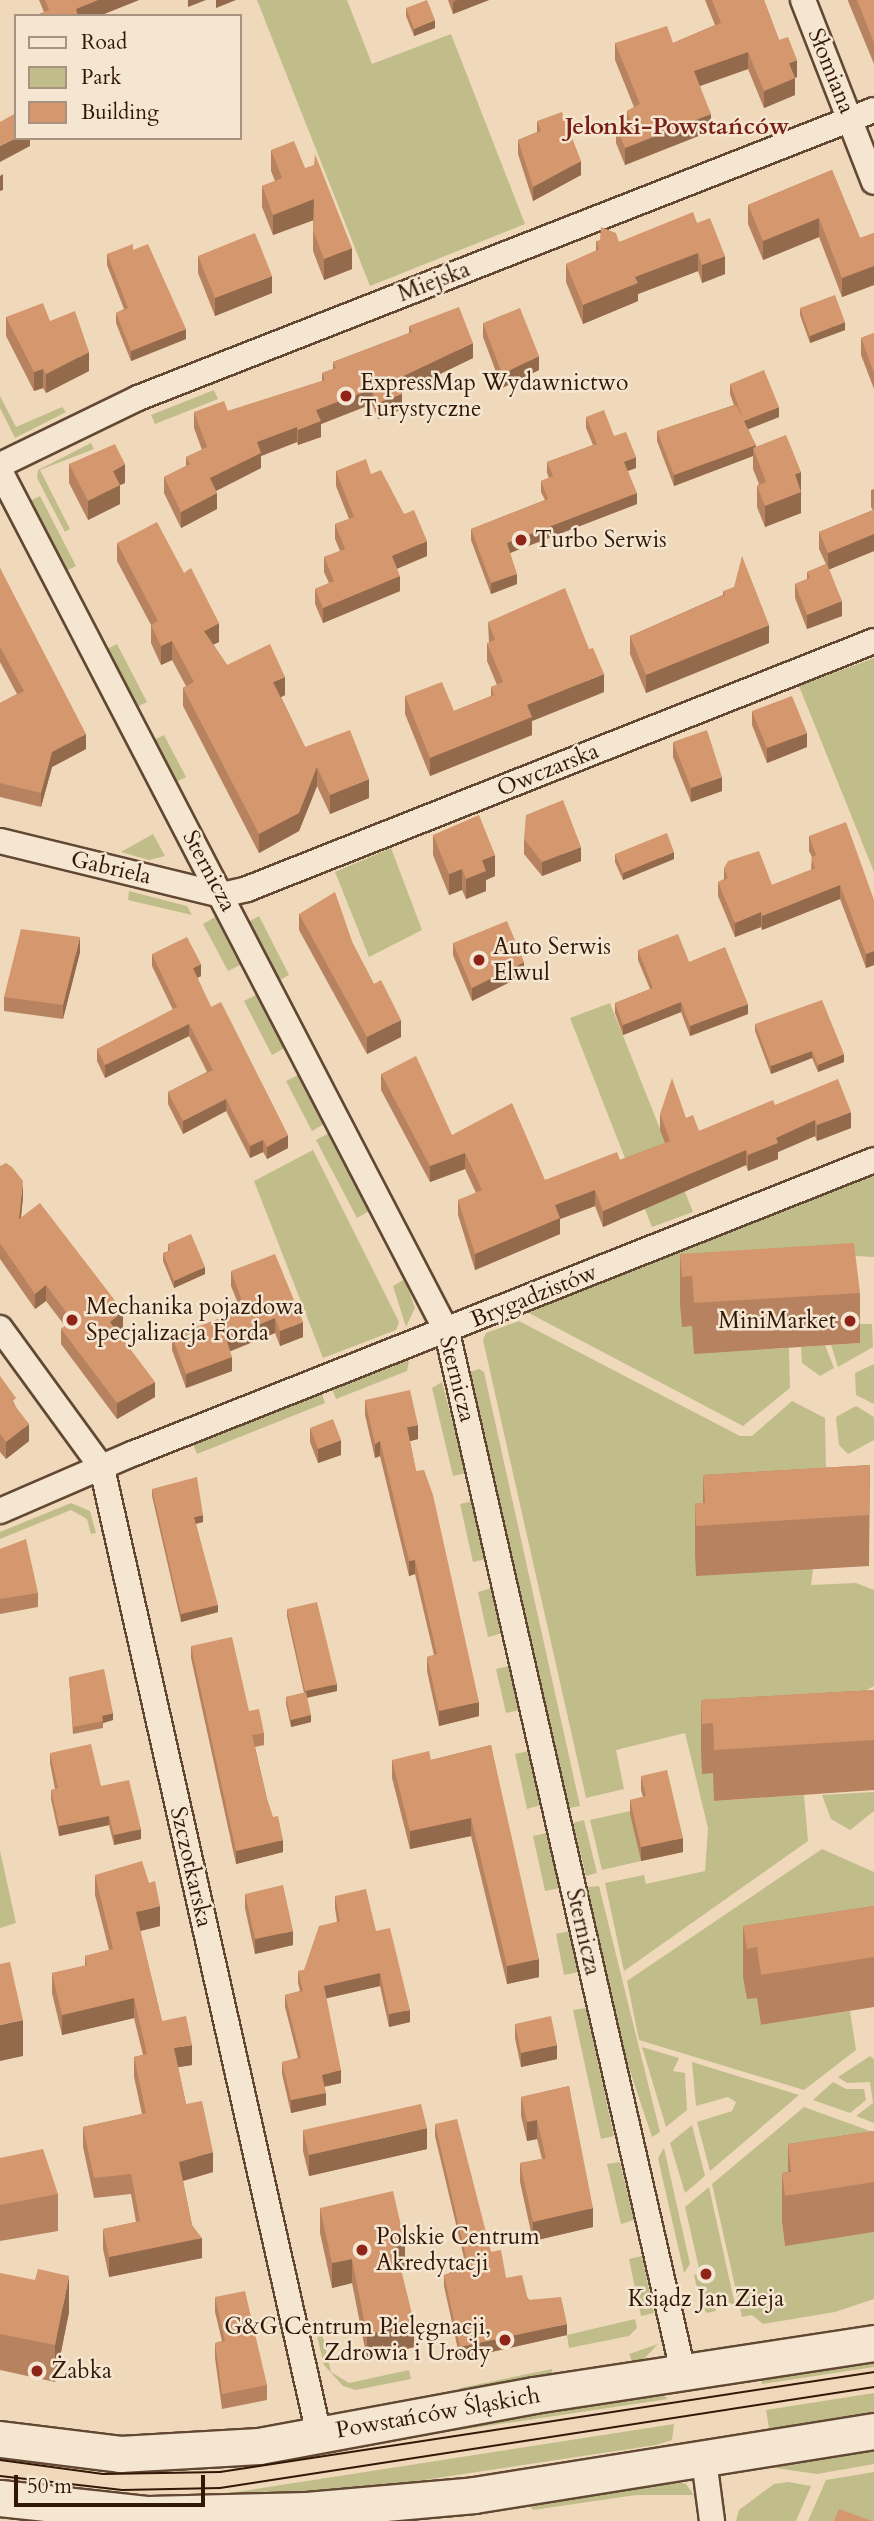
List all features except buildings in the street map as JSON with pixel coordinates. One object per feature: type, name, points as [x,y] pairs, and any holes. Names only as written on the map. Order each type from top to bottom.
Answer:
[{"type":"main road","name":"Powstańców Śląskich","points":[[0,2439],[76,2451],[160,2455],[318,2435],[683,2372],[874,2343]]},
{"type":"main road","points":[[0,2498],[148,2514],[279,2512],[474,2495],[874,2431]]},
{"type":"street","name":"Słomiana","points":[[803,0],[874,182]]},
{"type":"street","name":"Miejska","points":[[0,465],[138,398],[874,110]]},
{"type":"street","name":"Sternicza","points":[[0,471],[447,1332],[683,2372]]},
{"type":"street","name":"Owczarska","points":[[222,895],[247,889],[874,641]]},
{"type":"street","name":"Gabriela","points":[[0,841],[222,895]]},
{"type":"street","name":"Brygadzistów","points":[[0,1511],[874,1160]]},
{"type":"street","name":"Szczotkarska","points":[[0,1328],[102,1468],[318,2435]]},
{"type":"street","points":[[704,2459],[712,2521]]},
{"type":"green space","points":[[257,0],[347,0],[372,64],[451,34],[525,224],[370,286]]},
{"type":"green space","points":[[214,390],[218,399],[155,424],[151,415]]},
{"type":"green space","points":[[0,396],[16,427],[62,407],[66,412],[15,438],[0,408]]},
{"type":"green space","points":[[91,443],[94,449],[40,470],[70,529],[65,532],[37,478],[38,470]]},
{"type":"green space","points":[[40,496],[76,566],[66,571],[30,501]]},
{"type":"green space","points":[[117,644],[147,702],[137,707],[107,649]]},
{"type":"green space","points":[[874,658],[874,872],[799,686]]},
{"type":"green space","points":[[164,735],[186,777],[176,782],[154,740]]},
{"type":"green space","points":[[153,834],[165,856],[149,860],[121,852]]},
{"type":"green space","points":[[391,848],[422,930],[369,957],[335,872]]},
{"type":"green space","points":[[129,891],[187,906],[192,915],[128,900]]},
{"type":"green space","points":[[259,916],[289,975],[280,980],[248,922]]},
{"type":"green space","points":[[215,917],[240,965],[228,971],[203,924]]},
{"type":"green space","points":[[256,995],[284,1048],[272,1055],[244,1001]]},
{"type":"green space","points":[[610,1003],[693,1212],[652,1227],[570,1018]]},
{"type":"green space","points":[[298,1075],[324,1124],[312,1131],[286,1081]]},
{"type":"green space","points":[[329,1133],[369,1211],[357,1218],[316,1140]]},
{"type":"green space","points":[[313,1150],[399,1322],[396,1330],[323,1358],[254,1181]]},
{"type":"green space","points":[[874,1174],[874,1257],[855,1256],[696,1326],[694,1353],[789,1348],[790,1388],[743,1426],[525,1311]]},
{"type":"green space","points":[[405,1279],[415,1308],[406,1327],[393,1286]]},
{"type":"green space","points":[[519,1321],[740,1436],[752,1436],[792,1401],[825,1418],[826,1468],[811,1585],[856,1583],[874,1590],[874,1686],[716,1773],[714,1801],[804,1795],[808,1841],[624,1971],[605,1883],[644,1875],[646,1884],[705,1871],[708,1828],[685,1733],[616,1750],[624,1789],[586,1798],[483,1340],[486,1333]]},
{"type":"green space","points":[[859,1324],[872,1324],[873,1347],[838,1367],[831,1345],[860,1343]]},
{"type":"green space","points":[[825,1345],[834,1368],[820,1376],[802,1363],[801,1347]]},
{"type":"green space","points":[[405,1360],[409,1361],[407,1371],[336,1399],[332,1389]]},
{"type":"green space","points":[[874,1364],[874,1404],[856,1395],[855,1373]]},
{"type":"green space","points":[[479,1369],[484,1372],[580,1806],[569,1808],[470,1372]]},
{"type":"green space","points":[[442,1382],[466,1473],[453,1476],[432,1388]]},
{"type":"green space","points":[[322,1394],[325,1403],[197,1454],[193,1444]]},
{"type":"green space","points":[[856,1406],[874,1417],[874,1440],[848,1454],[839,1445],[836,1417]]},
{"type":"green space","points":[[473,1501],[486,1559],[473,1562],[460,1504]]},
{"type":"green space","points":[[71,1503],[90,1511],[96,1533],[91,1534],[87,1519],[71,1510],[0,1539],[0,1532]]},
{"type":"green space","points":[[492,1588],[503,1633],[488,1637],[478,1592]]},
{"type":"green space","points":[[510,1666],[520,1710],[506,1713],[496,1669]]},
{"type":"green space","points":[[529,1751],[541,1805],[527,1809],[515,1754]]},
{"type":"green space","points":[[874,1792],[874,1811],[850,1830],[831,1819],[822,1795]]},
{"type":"green space","points":[[630,1811],[641,1861],[602,1870],[590,1820]]},
{"type":"green space","points":[[584,1820],[597,1873],[586,1876],[573,1823]]},
{"type":"green space","points":[[547,1833],[560,1888],[545,1891],[533,1836]]},
{"type":"green space","points":[[822,1849],[874,1872],[874,1940],[760,1997],[761,2025],[850,2011],[856,2050],[804,2090],[639,2040],[627,1981]]},
{"type":"green space","points":[[0,1851],[16,1923],[0,1928]]},
{"type":"green space","points":[[599,1886],[660,2132],[652,2137],[618,2035],[588,1887]]},
{"type":"green space","points":[[570,1931],[578,1972],[564,1975],[556,1934]]},
{"type":"green space","points":[[586,2008],[614,2136],[601,2139],[573,2010]]},
{"type":"green space","points":[[642,2047],[679,2058],[673,2071],[685,2073],[687,2110],[666,2127]]},
{"type":"green space","points":[[870,2056],[874,2059],[874,2123],[856,2116],[873,2103],[870,2082],[847,2083],[838,2077]]},
{"type":"green space","points":[[692,2062],[799,2095],[710,2171],[697,2122],[732,2111],[736,2102],[728,2097],[696,2106]]},
{"type":"green space","points":[[833,2082],[846,2089],[864,2089],[866,2100],[850,2113],[813,2100]]},
{"type":"green space","points":[[804,2107],[873,2132],[874,2140],[782,2224],[785,2245],[874,2232],[874,2299],[835,2312],[763,2324],[752,2315],[742,2317],[712,2184]]},
{"type":"green space","points":[[692,2125],[705,2176],[685,2193],[670,2143]]},
{"type":"green space","points":[[664,2148],[690,2264],[684,2273],[658,2158]]},
{"type":"green space","points":[[620,2162],[634,2220],[621,2224],[607,2164]]},
{"type":"green space","points":[[709,2187],[735,2305],[714,2298],[716,2311],[706,2313],[694,2275],[700,2273],[685,2207]]},
{"type":"green space","points":[[642,2256],[654,2313],[641,2316],[629,2259]]},
{"type":"green space","points":[[635,2319],[637,2328],[629,2336],[569,2348],[567,2335]]},
{"type":"green space","points":[[313,2320],[319,2320],[331,2372],[349,2383],[409,2370],[411,2379],[356,2390],[343,2386],[324,2365]]},
{"type":"green space","points":[[658,2344],[642,2361],[460,2392],[460,2388],[552,2369],[552,2375],[632,2361],[629,2354]]},
{"type":"green space","points":[[874,2357],[874,2367],[762,2384],[760,2374]]},
{"type":"green space","points":[[660,2393],[668,2399],[340,2448],[536,2409]]},
{"type":"green space","points":[[874,2393],[874,2418],[770,2434],[766,2410]]},
{"type":"green space","points":[[674,2424],[672,2440],[656,2445],[338,2493],[151,2498],[237,2492]]},
{"type":"green space","points":[[874,2448],[874,2464],[817,2474],[775,2468],[775,2465]]},
{"type":"green space","points":[[874,2472],[874,2521],[808,2521],[826,2480]]},
{"type":"green space","points":[[673,2481],[686,2484],[694,2495],[636,2495],[533,2510],[528,2503]]},
{"type":"green space","points":[[788,2482],[811,2486],[796,2521],[736,2521],[739,2510],[774,2484]]},
{"type":"tram line","points":[[0,2460],[103,2474],[220,2472],[874,2372]]},
{"type":"tram line","points":[[0,2476],[122,2490],[220,2488],[874,2387]]},
{"type":"place","name":"ExpressMap Wydawnictwo Turystyczne","points":[[346,396]]},
{"type":"place","name":"Turbo Serwis","points":[[521,540]]},
{"type":"place","name":"Auto Serwis Elwul","points":[[479,960]]},
{"type":"place","name":"Mechanika pojazdowa Specjalizacja Forda","points":[[72,1320]]},
{"type":"place","name":"MiniMarket","points":[[850,1321]]},
{"type":"place","name":"Polskie Centrum Akredytacji","points":[[362,2250]]},
{"type":"place","name":"Ksiądz Jan Zieja","points":[[706,2274]]},
{"type":"place","name":"G&G Centrum Pielęgnacji, Zdrowia i Urody","points":[[505,2340]]},
{"type":"place","name":"Żabka","points":[[37,2371]]},
{"type":"district","name":"Jelonki-Powstańców","points":[[677,127]]}]
